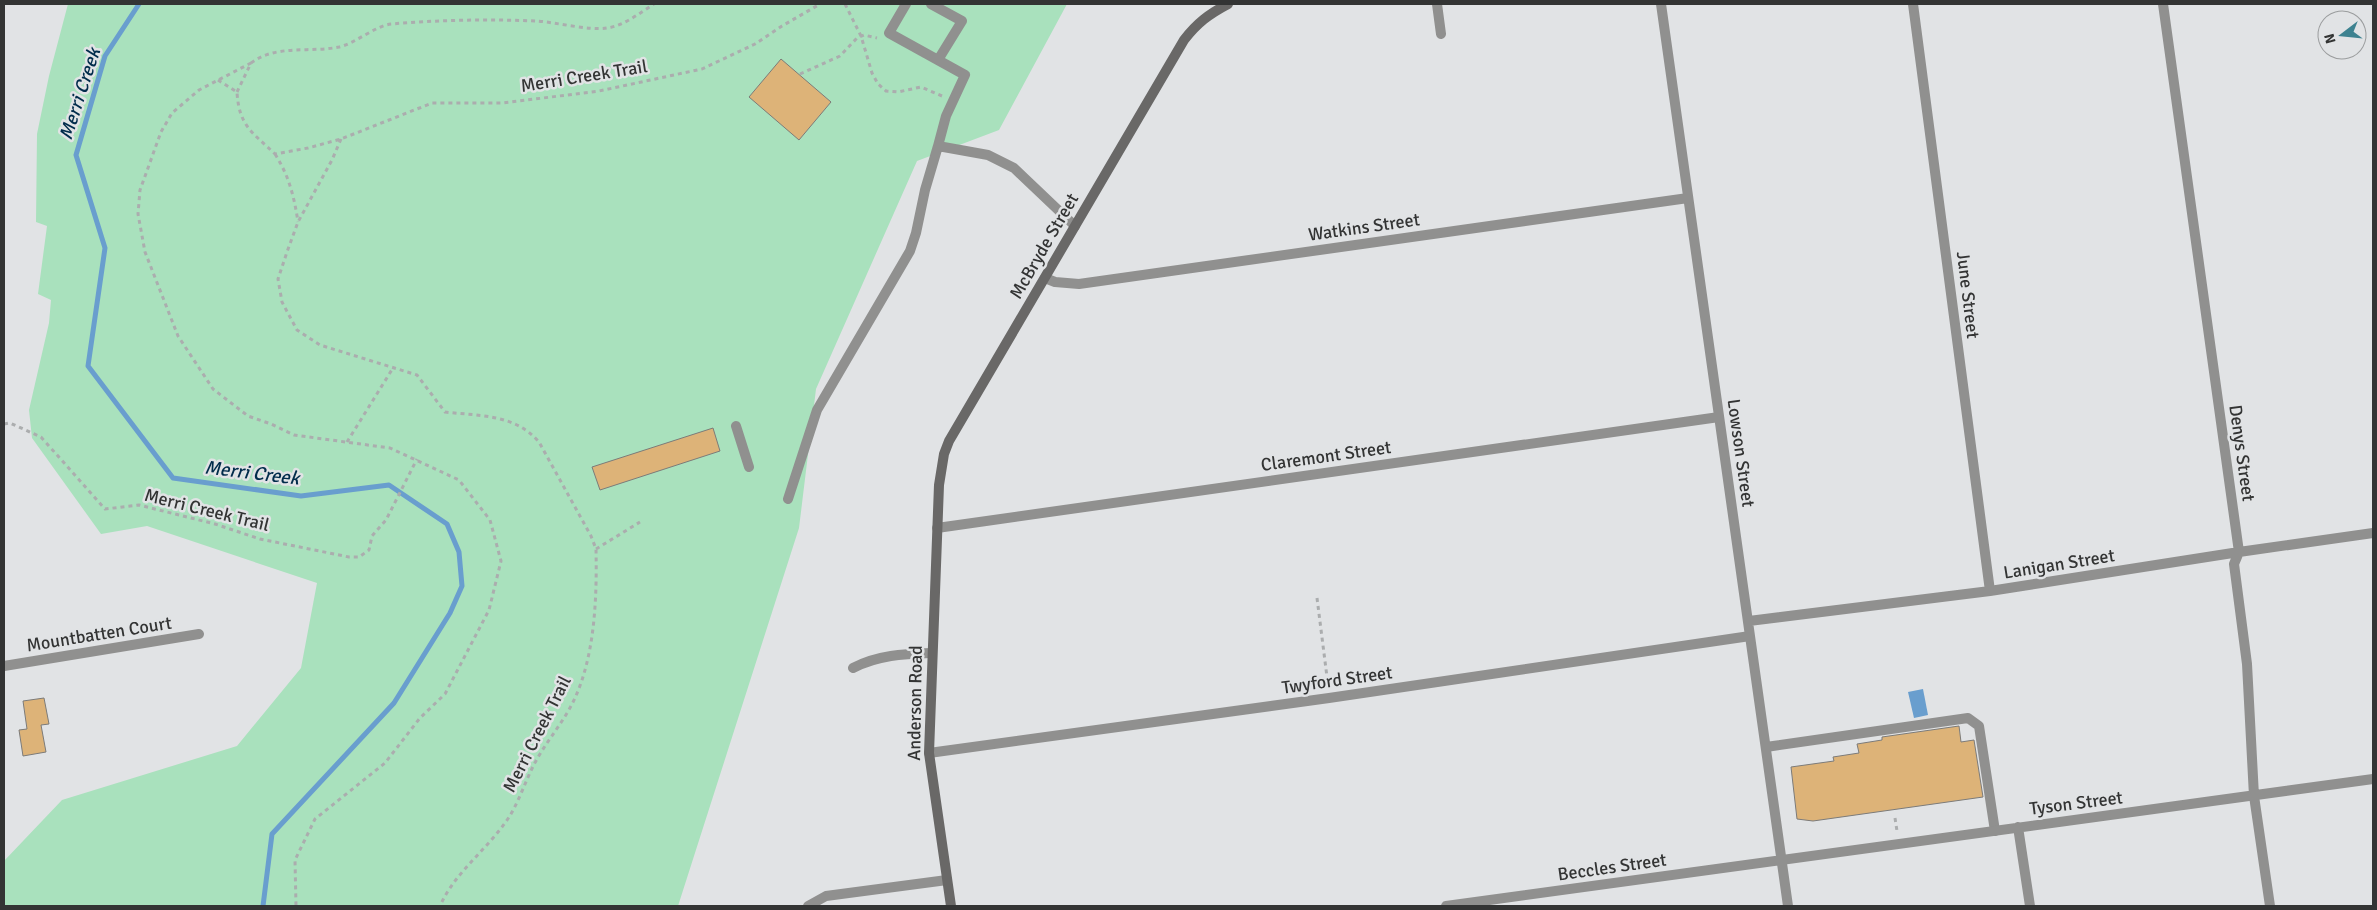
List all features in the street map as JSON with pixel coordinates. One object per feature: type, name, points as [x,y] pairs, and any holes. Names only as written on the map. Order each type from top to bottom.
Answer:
[{"type":"street","points":[[788,499],[817,410],[910,251],[916,233],[925,190],[952,101],[965,75],[890,33],[906,4]]},
{"type":"street","points":[[931,4],[962,21],[938,60]]},
{"type":"street","name":"McBryde Street","points":[[937,528],[941,465],[949,441],[1184,40],[1196,24],[1208,14],[1228,4]]},
{"type":"street","points":[[1437,4],[1441,34]]},
{"type":"street","name":"Lowson Street","points":[[1661,4],[1788,906]]},
{"type":"street","name":"June Street","points":[[1913,4],[1990,591]]},
{"type":"street","name":"Denys Street","points":[[2163,4],[2239,552],[2234,564],[2247,664],[2254,796],[2270,906]]},
{"type":"street","points":[[938,146],[988,155],[1014,168],[1075,226]]},
{"type":"street","name":"Watkins Street","points":[[1045,278],[1056,282],[1079,284],[1688,198]]},
{"type":"street","name":"Claremont Street","points":[[937,528],[1719,417]]},
{"type":"street","points":[[736,426],[749,467]]},
{"type":"street","name":"Anderson Road","points":[[937,528],[928,752],[951,906]]},
{"type":"street","name":"Lanigan Street","points":[[1748,621],[1990,591],[2373,533]]},
{"type":"street","name":"Mountbatten Court","points":[[4,666],[199,634]]},
{"type":"street","name":"Twyford Street","points":[[928,752],[1329,698],[1750,636]]},
{"type":"street","points":[[853,668],[876,658],[898,654],[932,653]]},
{"type":"street","points":[[1766,747],[1968,718],[1979,726],[1994,831]]},
{"type":"street","name":"Tyson Street","points":[[1782,860],[2373,779]]},
{"type":"street","points":[[2018,827],[2030,906]]},
{"type":"street","name":"Beccles Street","points":[[1446,906],[1782,860]]},
{"type":"street","points":[[808,906],[826,896],[947,880]]},
{"type":"path","points":[[296,906],[294,860],[315,820],[385,763],[420,718],[445,694],[489,610],[502,561],[490,520],[459,480],[390,448],[294,435],[248,416],[213,389],[178,336],[145,252],[138,214],[140,190],[161,132],[172,113],[199,90],[258,58],[286,50],[339,47],[388,25],[447,21],[537,21],[608,28],[632,18],[654,4]]},
{"type":"path","name":"Merri Creek Trail","points":[[276,154],[341,139],[432,103],[512,102],[599,91],[702,69],[755,44],[820,4]]},
{"type":"path","points":[[845,4],[861,36],[872,73],[878,84],[886,91],[898,92],[920,87],[952,101]]},
{"type":"path","points":[[800,74],[840,56],[861,36],[880,39]]},
{"type":"path","points":[[251,63],[237,92],[238,110],[246,125],[276,154],[289,179],[294,194],[298,222]]},
{"type":"path","points":[[217,80],[237,92]]},
{"type":"path","points":[[341,139],[332,160],[298,222],[278,280],[282,302],[297,330],[320,345],[417,375],[445,412],[510,421],[534,435],[563,484],[596,549],[640,522]]},
{"type":"path","points":[[347,442],[393,368]]},
{"type":"path","name":"Merri Creek Trail","points":[[4,424],[10,423],[41,437],[105,509],[139,505],[215,524],[260,540],[349,557],[359,557],[369,550],[372,536],[386,520],[417,459]]},
{"type":"path","name":"Merri Creek Trail","points":[[440,906],[457,878],[483,852],[509,818],[538,757],[559,727],[574,699],[586,662],[591,632],[596,549]]},
{"type":"path","points":[[1318,598],[1329,698]]},
{"type":"green space","points":[[68,4],[1067,4],[999,130],[917,161],[816,389],[799,528],[678,906],[4,906],[4,861],[62,800],[237,746],[301,668],[317,583],[147,526],[101,534],[32,438],[29,410],[49,323],[51,300],[38,294],[47,226],[36,222],[37,134],[49,76]]},
{"type":"water","points":[[1923,689],[1928,715],[1914,718],[1908,692]]},
{"type":"building","points":[[781,59],[831,102],[799,140],[749,97]]},
{"type":"building","points":[[713,428],[720,451],[600,490],[592,467]]},
{"type":"building","points":[[44,698],[49,724],[41,725],[46,752],[23,756],[19,730],[27,729],[23,701]]},
{"type":"building","points":[[1959,726],[1961,742],[1974,740],[1983,797],[1813,821],[1797,819],[1791,767],[1834,761],[1833,757],[1859,753],[1857,744],[1882,740],[1882,737]]},
{"type":"waterway","name":"Merri Creek","points":[[139,4],[105,56],[76,155],[105,248],[88,366],[173,478],[301,496],[389,485],[447,524],[459,552],[462,586],[450,613],[394,703],[272,834],[263,906]]}]
